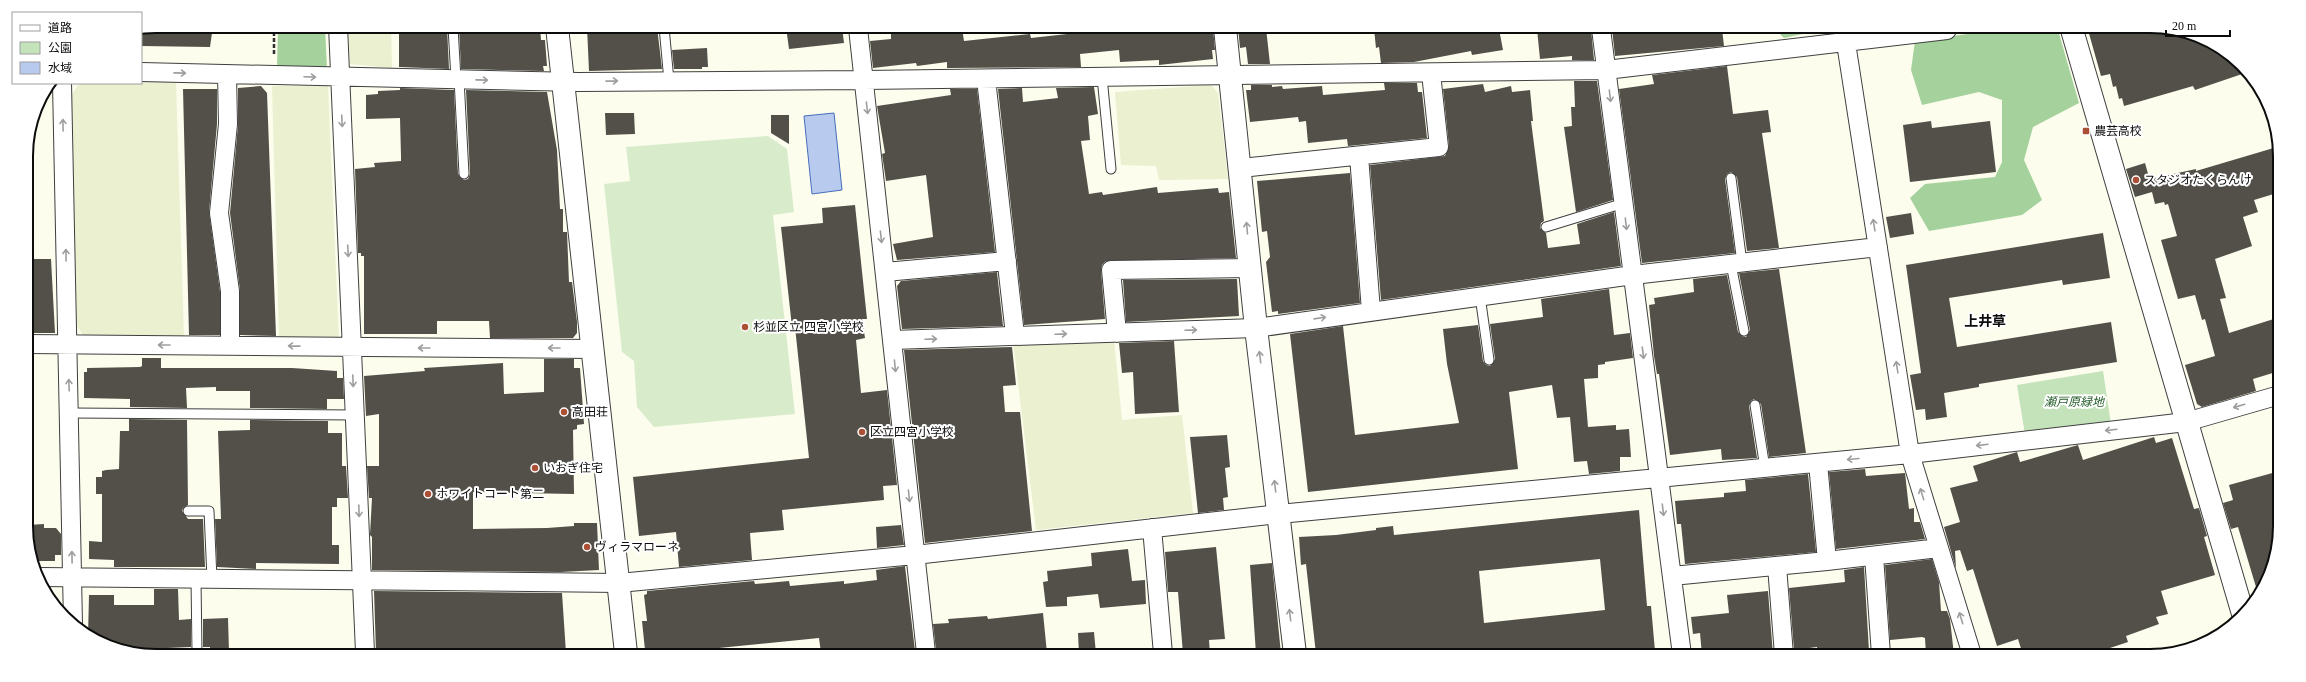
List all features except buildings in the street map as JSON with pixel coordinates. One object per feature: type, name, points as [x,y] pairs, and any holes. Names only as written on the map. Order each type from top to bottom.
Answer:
[{"type":"street","points":[[338,33],[365,649]]},
{"type":"street","points":[[558,33],[626,649]]},
{"type":"street","points":[[859,33],[926,649]]},
{"type":"street","points":[[1226,33],[1241,168],[1256,328],[1294,649]]},
{"type":"street","points":[[1601,33],[1681,649]]},
{"type":"street","points":[[142,72],[340,78],[669,81],[986,79],[1606,70],[1924,33]]},
{"type":"street","points":[[2073,33],[2241,608]]},
{"type":"street","points":[[1846,43],[1910,454],[1970,649]]},
{"type":"street","points":[[1241,168],[1439,147],[1431,73]]},
{"type":"street","points":[[227,74],[228,124],[219,213],[230,291],[230,345]]},
{"type":"street","points":[[986,79],[1015,335]]},
{"type":"street","points":[[62,84],[70,412],[73,616]]},
{"type":"street","points":[[1359,156],[1371,311]]},
{"type":"street","points":[[892,340],[1256,328],[1633,275],[1878,247]]},
{"type":"street","points":[[885,272],[1007,261]]},
{"type":"street","points":[[1117,333],[1111,270],[1251,268]]},
{"type":"street","points":[[33,344],[230,345],[352,348],[593,348]]},
{"type":"street","points":[[45,577],[362,581],[619,582],[916,555],[1279,514],[1910,454],[2186,422],[2273,397]]},
{"type":"street","points":[[1818,462],[1827,561]]},
{"type":"street","points":[[1152,528],[1164,649]]},
{"type":"street","points":[[1672,576],[1827,561],[1939,548]]},
{"type":"street","points":[[1874,556],[1881,649]]},
{"type":"street","points":[[1777,566],[1784,649]]},
{"type":"lane","points":[[454,33],[464,174]]},
{"type":"lane","points":[[665,33],[669,81]]},
{"type":"lane","points":[[1102,77],[1111,169]]},
{"type":"lane","points":[[1732,178],[1736,263],[1744,331]]},
{"type":"lane","points":[[1546,227],[1624,203]]},
{"type":"lane","points":[[1480,296],[1489,360]]},
{"type":"lane","points":[[1755,405],[1765,468]]},
{"type":"lane","points":[[70,412],[355,415]]},
{"type":"lane","points":[[188,511],[209,511],[204,579],[196,649]]},
{"type":"path","points":[[274,33],[274,76]]},
{"type":"green space","points":[[278,33],[325,33],[327,70],[277,68]]},
{"type":"green space","points":[[348,33],[391,33],[392,68],[350,64]]},
{"type":"green space","points":[[1779,33],[1807,33],[1784,38]]},
{"type":"green space","points":[[1975,33],[2059,33],[2079,103],[2033,127],[2024,160],[2042,200],[2022,215],[1929,231],[1910,198],[1925,184],[1995,177],[2002,162],[2002,100],[1979,92],[1922,105],[1911,70],[1915,41]]},
{"type":"green space","points":[[142,81],[176,82],[184,339],[84,336],[76,325],[71,95],[79,84],[142,84]]},
{"type":"green space","points":[[1211,85],[1218,93],[1228,179],[1159,180],[1156,166],[1121,165],[1115,92]]},
{"type":"green space","points":[[272,86],[328,86],[339,341],[279,337]]},
{"type":"green space","points":[[768,136],[787,149],[794,212],[773,215],[795,414],[654,427],[637,407],[634,361],[622,352],[604,184],[630,181],[626,147]]},
{"type":"green space","points":[[1114,340],[1122,420],[1182,415],[1193,513],[1036,530],[1013,342]]},
{"type":"green space","name":"瀬戸原緑地","points":[[2103,371],[2111,424],[2025,435],[2017,385]]},
{"type":"water","points":[[834,113],[842,190],[812,194],[804,116]]},
{"type":"place","name":"農芸高校","points":[[2086,131]]},
{"type":"place","name":"スタジオたくらんけ","points":[[2136,180]]},
{"type":"place","name":"杉並区立 四宮小学校","points":[[745,327]]},
{"type":"place","name":"高田荘","points":[[564,412]]},
{"type":"place","name":"区立四宮小学校","points":[[862,432]]},
{"type":"place","name":"いおぎ住宅","points":[[535,468]]},
{"type":"place","name":"ホワイトコート第二","points":[[428,494]]},
{"type":"place","name":"ヴィラマローネ","points":[[587,547]]},
{"type":"district","name":"上井草","points":[[1985,321]]}]
